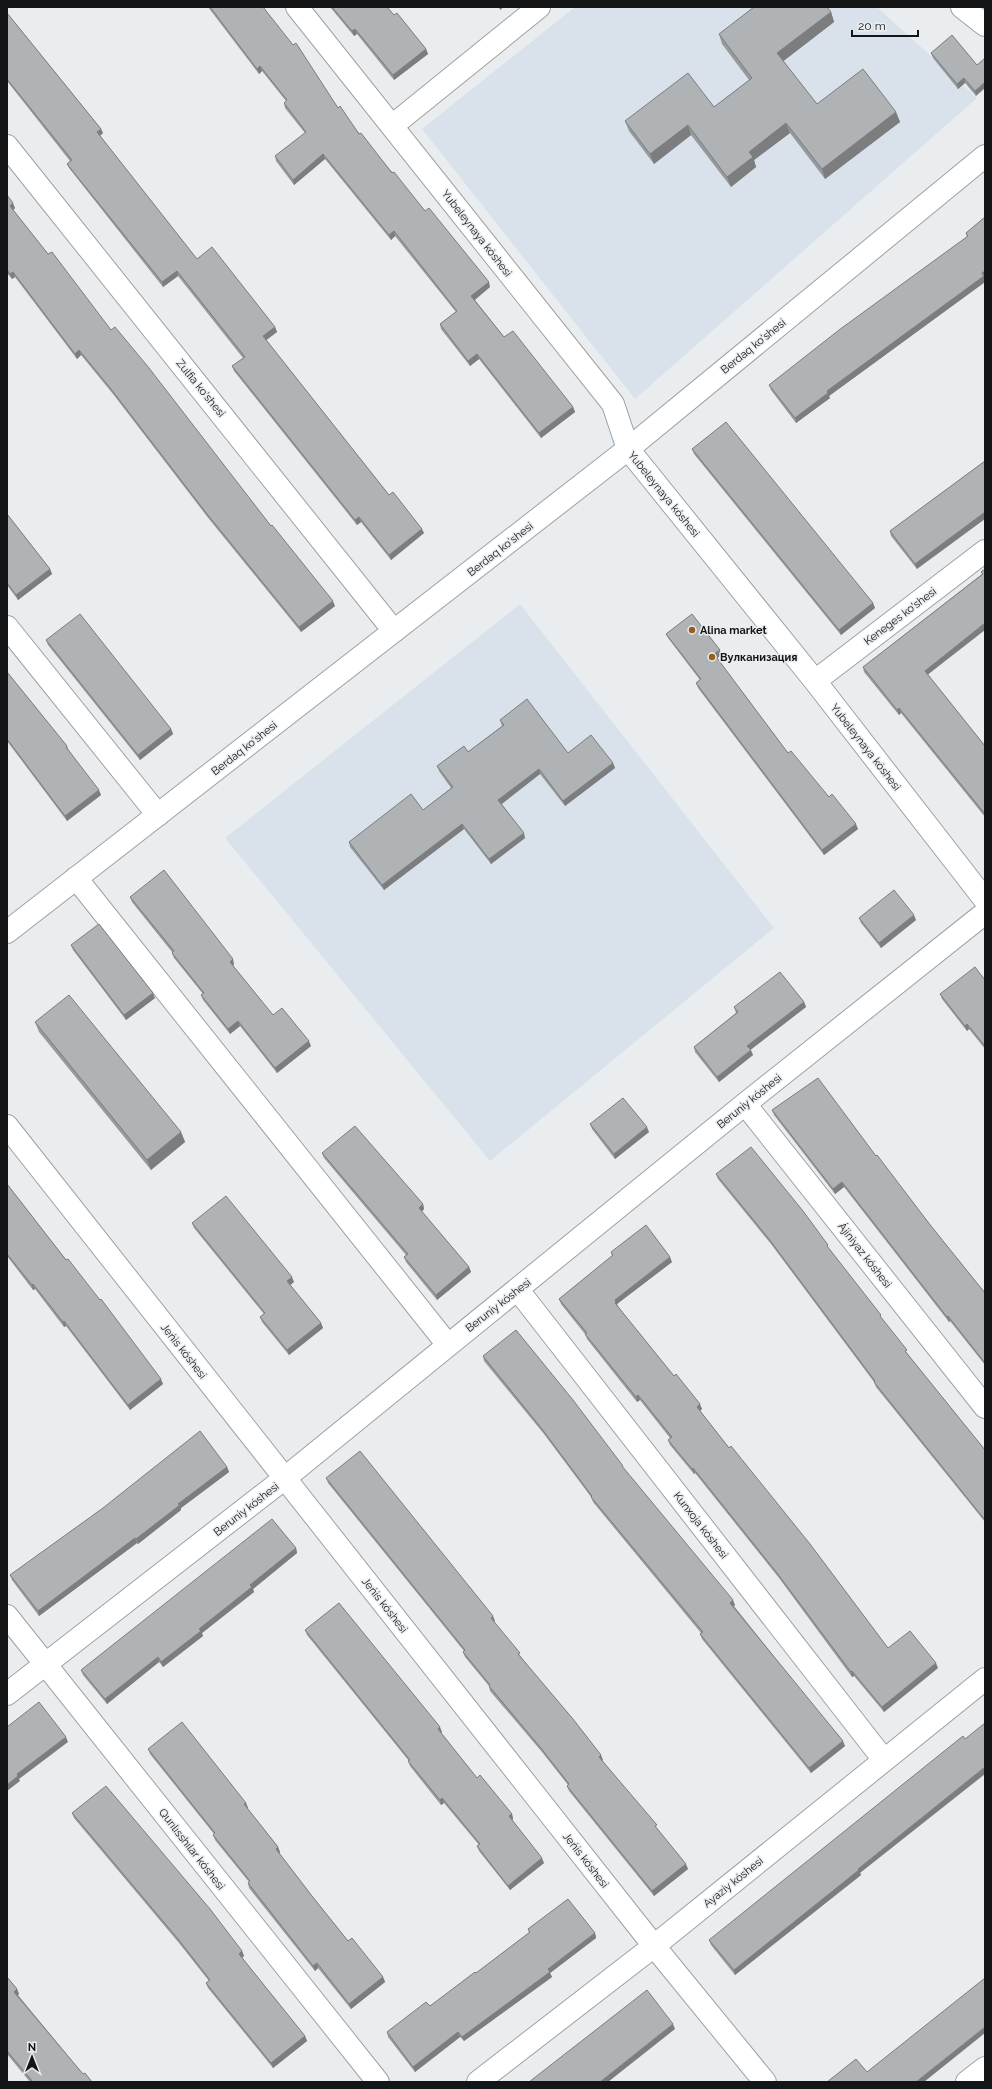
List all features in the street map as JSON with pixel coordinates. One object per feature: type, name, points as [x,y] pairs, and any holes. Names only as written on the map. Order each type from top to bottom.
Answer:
[{"type":"street","name":"Yubeleynaya kóshesi","points":[[296,7],[613,404],[628,449],[815,681],[985,900]]},
{"type":"street","points":[[392,126],[539,7]]},
{"type":"street","points":[[962,7],[985,25]]},
{"type":"street","name":"Zulfia ko'shesi","points":[[7,146],[394,631]]},
{"type":"street","name":"Berdaq ko'shesi","points":[[7,932],[628,449],[985,156]]},
{"type":"street","name":"Keneges ko'shesi","points":[[815,681],[985,551]]},
{"type":"street","points":[[7,627],[158,815]]},
{"type":"street","points":[[76,878],[448,1345]]},
{"type":"street","name":"Beruniy kóshesi","points":[[7,1694],[285,1478],[745,1104],[985,913]]},
{"type":"street","name":"Ájiniyaz kóshesi","points":[[745,1104],[985,1406]]},
{"type":"street","name":"Jeńis kóshesi","points":[[7,1126],[654,1946],[765,2082]]},
{"type":"street","name":"Kunxoja kóshesi","points":[[518,1290],[884,1760]]},
{"type":"street","name":"Qurılısshılar kóshesi","points":[[7,1616],[378,2082]]},
{"type":"street","name":"Ayaziy kóshesi","points":[[478,2082],[654,1946],[985,1679]]},
{"type":"street","points":[[967,2082],[985,2068]]},
{"type":"shaded area","points":[[575,7],[877,7],[977,98],[635,399],[422,129]]},
{"type":"shaded area","points":[[520,604],[774,928],[490,1161],[225,838]]},
{"type":"building","points":[[210,7],[263,7],[293,45],[296,43],[338,108],[340,106],[359,134],[361,133],[392,173],[394,172],[425,211],[429,208],[489,282],[471,296],[504,337],[513,331],[573,407],[539,433],[477,354],[468,361],[440,324],[457,311],[394,231],[389,235],[323,154],[293,180],[275,156],[306,132],[284,103],[287,100],[260,66],[257,69]]},
{"type":"building","points":[[332,7],[387,7],[394,15],[397,13],[426,49],[393,75],[355,29],[352,31]]},
{"type":"building","points":[[754,7],[827,7],[831,12],[777,53],[817,104],[863,69],[896,112],[822,169],[786,123],[749,152],[753,157],[727,177],[688,125],[650,154],[625,121],[688,73],[714,107],[752,78],[719,34]]},
{"type":"building","points":[[7,13],[101,129],[97,132],[197,259],[212,247],[275,327],[263,336],[389,495],[393,492],[422,529],[389,555],[359,517],[355,520],[232,366],[245,357],[177,271],[162,282],[67,164],[72,160],[7,79]]},
{"type":"building","points":[[952,35],[977,65],[985,58],[985,82],[975,91],[964,78],[957,84],[931,53]]},
{"type":"building","points":[[7,195],[13,203],[10,206],[48,254],[52,252],[111,330],[115,327],[149,368],[271,526],[272,525],[333,601],[299,627],[207,514],[111,389],[79,350],[75,354],[13,272],[10,274],[7,270]]},
{"type":"building","points":[[985,217],[985,271],[982,273],[984,276],[827,391],[828,393],[795,418],[769,385],[839,330],[968,236],[966,233]]},
{"type":"building","points":[[726,422],[873,603],[839,630],[692,449]]},
{"type":"building","points":[[985,461],[985,512],[915,564],[890,531]]},
{"type":"building","points":[[7,514],[50,569],[16,595],[7,583]]},
{"type":"building","points":[[985,569],[985,623],[925,671],[985,746],[985,814],[899,708],[897,710],[863,667],[983,574],[981,572]]},
{"type":"building","points":[[80,614],[171,729],[138,755],[46,640]]},
{"type":"building","points":[[692,614],[720,650],[714,654],[788,753],[791,751],[829,797],[832,794],[856,824],[822,850],[696,683],[701,679],[666,634]]},
{"type":"building","points":[[7,672],[67,746],[66,747],[99,790],[65,816],[7,739]]},
{"type":"building","points":[[527,699],[568,753],[591,735],[613,763],[563,801],[539,769],[498,800],[524,833],[489,859],[462,824],[382,885],[349,842],[411,794],[423,810],[453,787],[437,766],[464,746],[468,752],[504,725],[500,720]]},
{"type":"building","points":[[164,870],[233,959],[230,962],[273,1015],[282,1008],[309,1041],[275,1068],[238,1021],[228,1029],[201,995],[204,993],[172,953],[174,951],[130,897]]},
{"type":"building","points":[[894,890],[914,915],[879,943],[859,918]]},
{"type":"building","points":[[99,924],[153,993],[124,1015],[71,945]]},
{"type":"building","points":[[975,967],[985,980],[985,1046],[967,1024],[965,1026],[940,994]]},
{"type":"building","points":[[780,972],[804,1002],[747,1046],[751,1050],[717,1077],[694,1047],[738,1012],[734,1007]]},
{"type":"building","points":[[69,995],[181,1132],[147,1160],[35,1022]]},
{"type":"building","points":[[818,1078],[876,1156],[877,1155],[931,1226],[985,1293],[985,1363],[948,1316],[947,1317],[842,1182],[833,1189],[772,1110]]},
{"type":"building","points":[[623,1098],[647,1127],[614,1154],[590,1124]]},
{"type":"building","points":[[355,1126],[423,1204],[419,1208],[469,1267],[436,1295],[404,1257],[408,1254],[322,1153]]},
{"type":"building","points":[[751,1147],[803,1211],[828,1245],[827,1246],[907,1350],[905,1351],[985,1450],[985,1520],[874,1382],[875,1381],[769,1239],[716,1174]]},
{"type":"building","points":[[7,1184],[66,1260],[68,1259],[100,1300],[101,1299],[161,1379],[128,1405],[64,1321],[63,1322],[7,1254]]},
{"type":"building","points":[[226,1196],[292,1277],[287,1281],[321,1323],[287,1350],[260,1317],[265,1313],[192,1223]]},
{"type":"building","points":[[646,1225],[670,1257],[615,1300],[615,1303],[674,1376],[676,1374],[700,1404],[697,1407],[729,1448],[731,1446],[810,1544],[888,1648],[910,1631],[936,1663],[882,1707],[852,1671],[851,1672],[777,1573],[693,1468],[692,1469],[668,1440],[672,1437],[638,1395],[636,1397],[559,1299],[613,1255],[611,1252]]},
{"type":"building","points":[[516,1330],[573,1400],[622,1466],[733,1600],[730,1603],[843,1741],[809,1768],[700,1634],[703,1632],[591,1497],[592,1496],[542,1429],[483,1356]]},
{"type":"building","points":[[200,1431],[227,1467],[178,1504],[180,1505],[136,1539],[135,1538],[38,1611],[10,1575],[103,1508]]},
{"type":"building","points":[[360,1451],[493,1616],[491,1618],[520,1653],[518,1654],[573,1719],[601,1755],[599,1757],[657,1825],[655,1826],[686,1864],[652,1891],[567,1786],[569,1784],[540,1747],[489,1686],[490,1685],[463,1652],[465,1650],[326,1478]]},
{"type":"building","points":[[272,1519],[296,1548],[250,1585],[252,1587],[199,1629],[201,1631],[161,1662],[158,1657],[105,1699],[81,1670]]},
{"type":"building","points":[[339,1603],[440,1727],[438,1729],[477,1778],[480,1775],[512,1814],[509,1816],[542,1858],[508,1886],[477,1846],[480,1844],[442,1798],[440,1800],[408,1761],[410,1760],[305,1630]]},
{"type":"building","points":[[39,1702],[66,1737],[17,1774],[18,1776],[7,1785],[7,1727]]},
{"type":"building","points":[[182,1722],[246,1803],[244,1804],[278,1847],[276,1849],[312,1896],[348,1941],[352,1938],[383,1977],[349,2004],[317,1963],[313,1966],[248,1883],[250,1881],[213,1835],[215,1833],[148,1749]]},
{"type":"building","points":[[985,1723],[985,1767],[734,1970],[709,1940],[963,1736],[965,1739]]},
{"type":"building","points":[[106,1786],[210,1909],[242,1951],[239,1954],[305,2036],[271,2063],[206,1983],[210,1980],[178,1939],[72,1813]]},
{"type":"building","points":[[568,1899],[595,1933],[548,1969],[550,1972],[462,2037],[458,2032],[413,2067],[387,2032],[426,2002],[430,2006],[475,1972],[476,1973],[530,1932],[528,1929]]},
{"type":"building","points":[[7,1977],[17,1989],[14,1992],[83,2074],[85,2073],[92,2082],[33,2082],[7,2051]]},
{"type":"building","points":[[985,1978],[985,2027],[916,2082],[827,2082],[856,2059],[867,2072]]},
{"type":"building","points":[[647,1990],[673,2024],[600,2082],[529,2082]]},
{"type":"place","name":"Alina market","points":[[692,630]]},
{"type":"place","name":"Вулканизация","points":[[712,657]]}]
